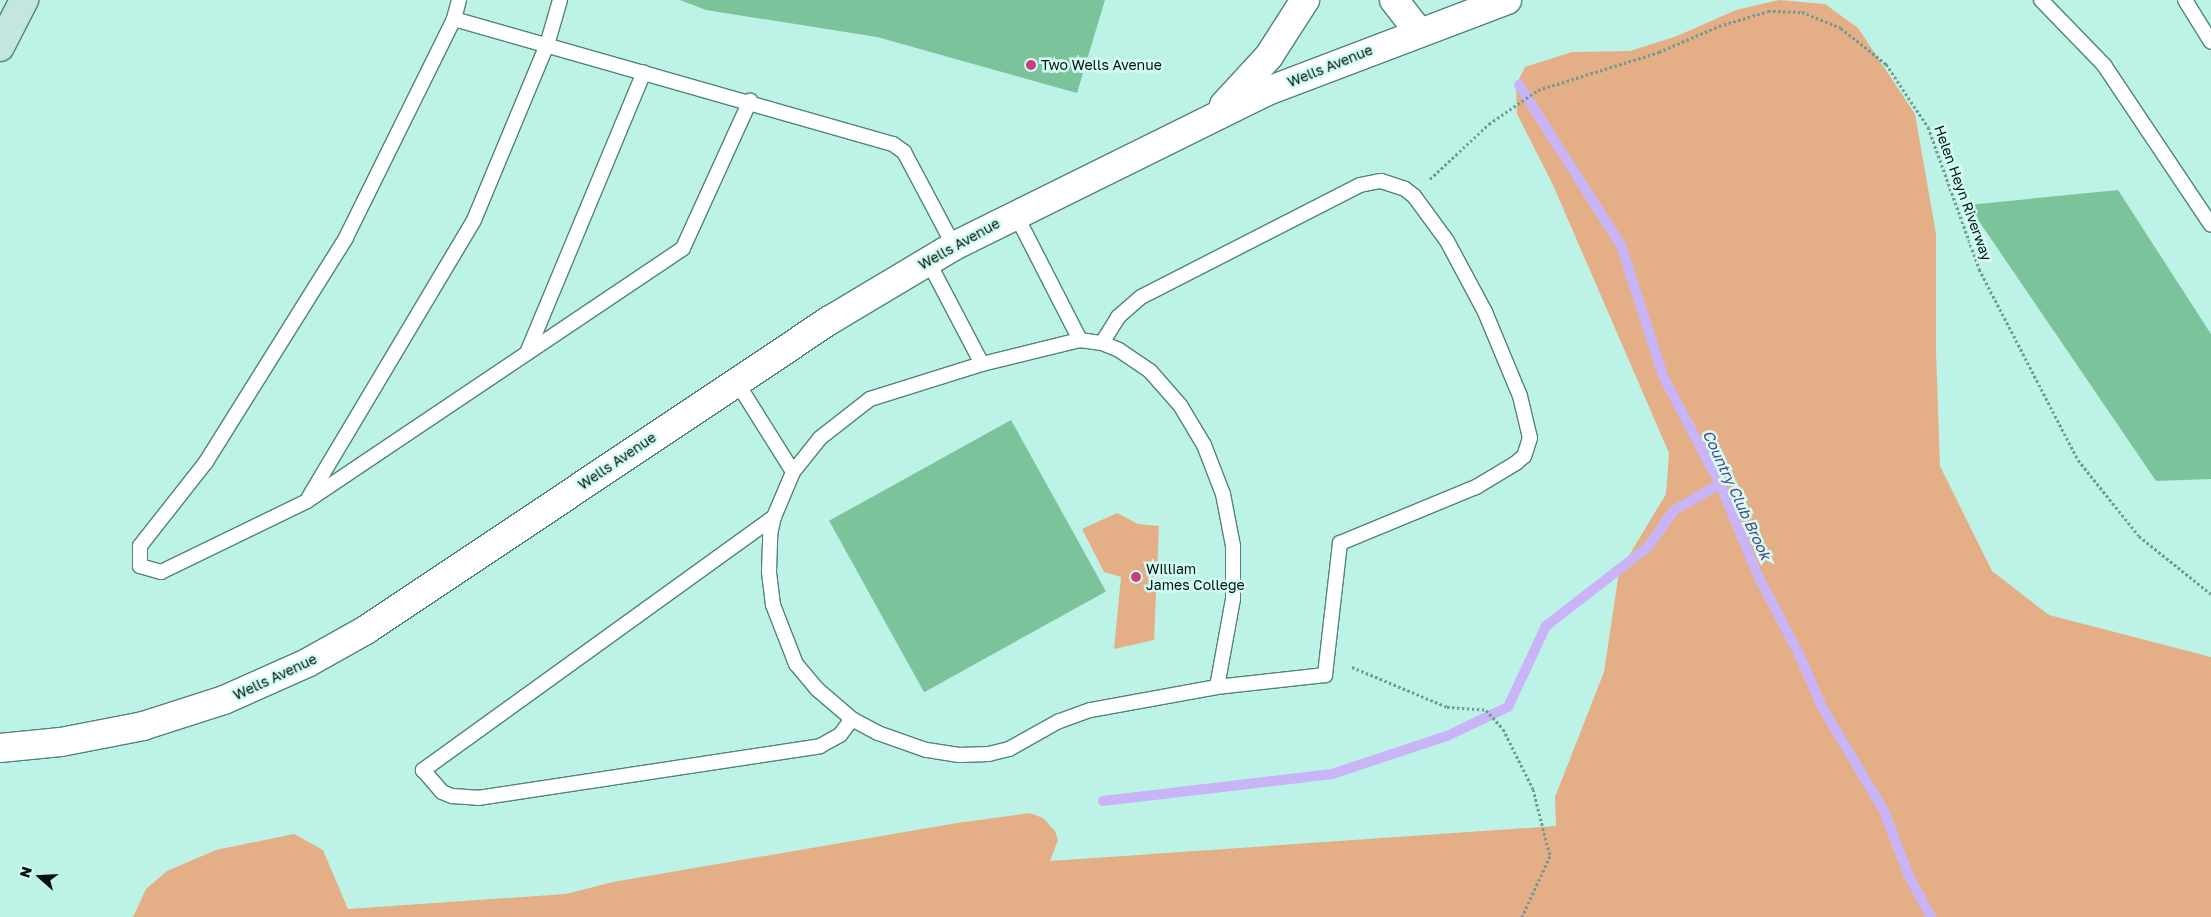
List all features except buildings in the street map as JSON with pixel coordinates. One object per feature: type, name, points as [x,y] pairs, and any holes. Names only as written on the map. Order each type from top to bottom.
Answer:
[{"type":"main road","points":[[0,47],[24,0]]},
{"type":"street","name":"Wells Avenue","points":[[1214,115],[1269,56],[1306,0]]},
{"type":"street","points":[[1394,0],[1418,31]]},
{"type":"street","name":"Wells Avenue","points":[[0,748],[61,742],[142,726],[224,700],[307,663],[366,630],[736,381],[954,246],[1015,213],[1214,115],[1308,74],[1418,31],[1457,8],[1507,0]]},
{"type":"lane","points":[[459,0],[454,19],[346,238],[206,462],[140,546],[140,566],[161,572],[307,500],[683,248],[750,101]]},
{"type":"lane","points":[[307,500],[474,220],[547,45],[560,0]]},
{"type":"lane","points":[[2041,0],[2104,65],[2211,225]]},
{"type":"lane","points":[[2184,0],[2211,42]]},
{"type":"lane","points":[[454,19],[750,101],[899,147],[954,246]]},
{"type":"lane","points":[[527,352],[644,72]]},
{"type":"lane","points":[[1102,343],[1118,317],[1141,297],[1360,185],[1382,181],[1392,183],[1414,196],[1447,242],[1496,337],[1530,426],[1528,448],[1516,463],[1476,487],[1340,542],[1325,675],[1217,687],[1090,710],[1059,721],[1009,749],[982,755],[926,750],[878,733],[852,719],[817,689],[796,664],[783,636],[773,605],[769,571],[774,517],[794,472],[820,438],[857,406],[883,393],[982,364],[1080,340],[1102,343],[1150,371],[1180,405],[1204,445],[1223,494],[1233,546],[1232,600],[1217,687]]},
{"type":"lane","points":[[1015,213],[1080,340]]},
{"type":"lane","points":[[928,261],[982,364]]},
{"type":"lane","points":[[736,381],[794,472]]},
{"type":"lane","points":[[774,517],[423,770],[442,792],[452,796],[478,798],[816,747],[840,735],[852,719]]},
{"type":"path","name":"Helen Heyn Riverway","points":[[1414,196],[1489,124],[1520,105],[1538,90],[1659,52],[1719,26],[1768,11],[1802,12],[1841,28],[1886,64],[1928,127],[1979,269],[2078,460],[2138,536],[2211,594]]},
{"type":"path","points":[[1328,655],[1394,687],[1419,693],[1447,707],[1486,710],[1503,729],[1533,789],[1550,856],[1522,917]]},
{"type":"shaded area","points":[[1779,0],[1825,4],[1858,28],[1915,114],[1936,234],[1936,350],[1940,466],[1992,571],[2049,615],[2211,657],[2211,917],[133,917],[146,889],[167,871],[216,850],[294,834],[323,850],[348,909],[566,894],[613,882],[957,823],[1030,813],[1043,818],[1055,831],[1058,840],[1050,861],[1556,826],[1555,797],[1604,672],[1619,572],[1666,494],[1669,453],[1553,185],[1517,114],[1516,85],[1525,67],[1572,52],[1630,51],[1677,36],[1736,10]]},
{"type":"shaded area","points":[[1117,513],[1138,524],[1159,526],[1154,640],[1114,649],[1121,577],[1104,572],[1082,529]]},
{"type":"waterway","name":"Country Club Brook","points":[[1519,85],[1621,245],[1663,376],[1720,484],[1759,578],[1798,652],[1822,707],[1884,811],[1909,876],[1931,917]]},
{"type":"waterway","points":[[1103,801],[1332,774],[1447,736],[1508,707],[1546,626],[1648,547],[1673,511],[1720,484]]},
{"type":"place","name":"Two Wells Avenue","points":[[1031,65]]},
{"type":"place","name":"William James College","points":[[1136,577]]}]
